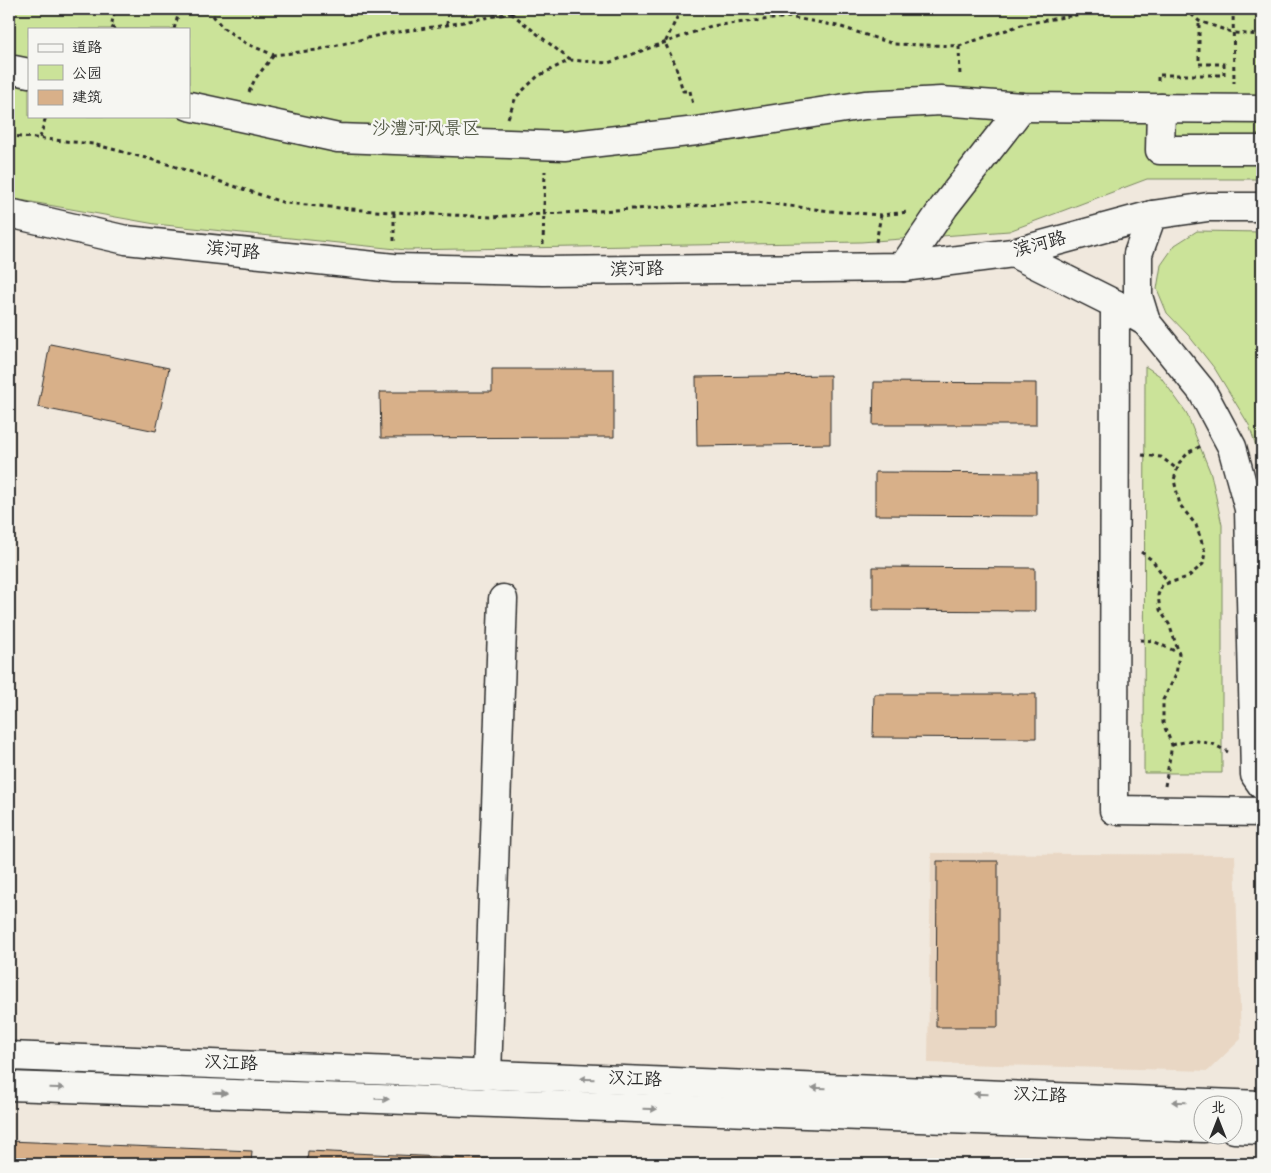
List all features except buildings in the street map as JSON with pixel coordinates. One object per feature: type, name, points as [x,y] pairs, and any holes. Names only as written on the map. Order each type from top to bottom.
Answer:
[{"type":"street","points":[[9,69],[28,73]]},
{"type":"street","points":[[190,106],[338,138],[564,146],[697,131],[865,104],[941,101],[1022,107],[1262,109]]},
{"type":"street","points":[[903,267],[944,207],[1022,107]]},
{"type":"street","points":[[1161,108],[1160,150],[1260,150]]},
{"type":"street","name":"滨河路","points":[[9,213],[126,240],[394,268],[543,271],[903,267],[1013,253],[1152,215],[1208,207],[1262,207]]},
{"type":"street","points":[[1146,322],[1138,296],[1138,254],[1152,215]]},
{"type":"street","points":[[1013,253],[1115,304],[1146,322],[1202,391],[1232,447],[1249,509],[1254,758],[1255,775],[1262,786]]},
{"type":"street","points":[[1115,304],[1114,810],[1262,812]]},
{"type":"street","points":[[486,1075],[503,599]]},
{"type":"street","name":"汉江路","points":[[9,1056],[1262,1105]]},
{"type":"street","name":"汉江路","points":[[9,1086],[1194,1128]]},
{"type":"street","points":[[1244,1129],[1262,1130]]},
{"type":"path","points":[[112,28],[110,27],[116,9]]},
{"type":"path","points":[[174,28],[180,9]]},
{"type":"path","points":[[208,9],[222,27],[247,44],[274,55],[317,50],[384,34],[511,13],[514,9]]},
{"type":"path","points":[[447,25],[448,9]]},
{"type":"path","points":[[665,43],[681,9]]},
{"type":"path","points":[[497,144],[516,97],[538,76],[570,60],[608,63],[711,26],[789,17],[838,26],[894,44],[959,46],[1024,24],[1110,9]]},
{"type":"path","points":[[1185,9],[1199,21],[1234,33],[1262,35]]},
{"type":"path","points":[[1232,9],[1235,109]]},
{"type":"path","points":[[511,13],[570,60]]},
{"type":"path","points":[[1167,81],[1158,81],[1158,74],[1224,75],[1224,64],[1199,64],[1199,21]]},
{"type":"path","points":[[665,43],[675,64],[683,91],[690,91],[697,131]]},
{"type":"path","points":[[242,117],[244,102],[255,79],[274,55]]},
{"type":"path","points":[[40,138],[45,118]]},
{"type":"path","points":[[9,136],[93,144],[153,159],[285,203],[374,210],[491,217],[757,202],[881,215],[944,207]]},
{"type":"path","points":[[543,271],[546,145]]},
{"type":"path","points":[[1160,811],[1172,745],[1163,723],[1163,700],[1176,675],[1179,653],[1169,624],[1160,610],[1158,595],[1162,585],[1188,577],[1203,564],[1205,552],[1196,525],[1180,505],[1174,480],[1179,463],[1189,452],[1224,433]]},
{"type":"path","points":[[1115,453],[1161,457],[1177,469]]},
{"type":"path","points":[[1114,549],[1136,549],[1152,560],[1169,583]]},
{"type":"path","points":[[1114,640],[1153,641],[1179,653]]},
{"type":"path","points":[[1172,745],[1192,740],[1213,744],[1230,754],[1254,758]]},
{"type":"shaded area","points":[[931,853],[1235,855],[1241,1039],[1208,1071],[928,1063]]},
{"type":"green space","name":"沙澧河风景区","points":[[9,9],[1262,9],[1262,179],[1147,179],[1009,231],[861,242],[406,250],[155,224],[9,198]]},
{"type":"green space","points":[[1197,231],[1262,232],[1262,464],[1249,425],[1215,369],[1189,336],[1167,313],[1157,289],[1161,265],[1175,245]]},
{"type":"green space","points":[[1145,366],[1160,376],[1186,412],[1211,474],[1222,525],[1222,773],[1144,773]]}]
